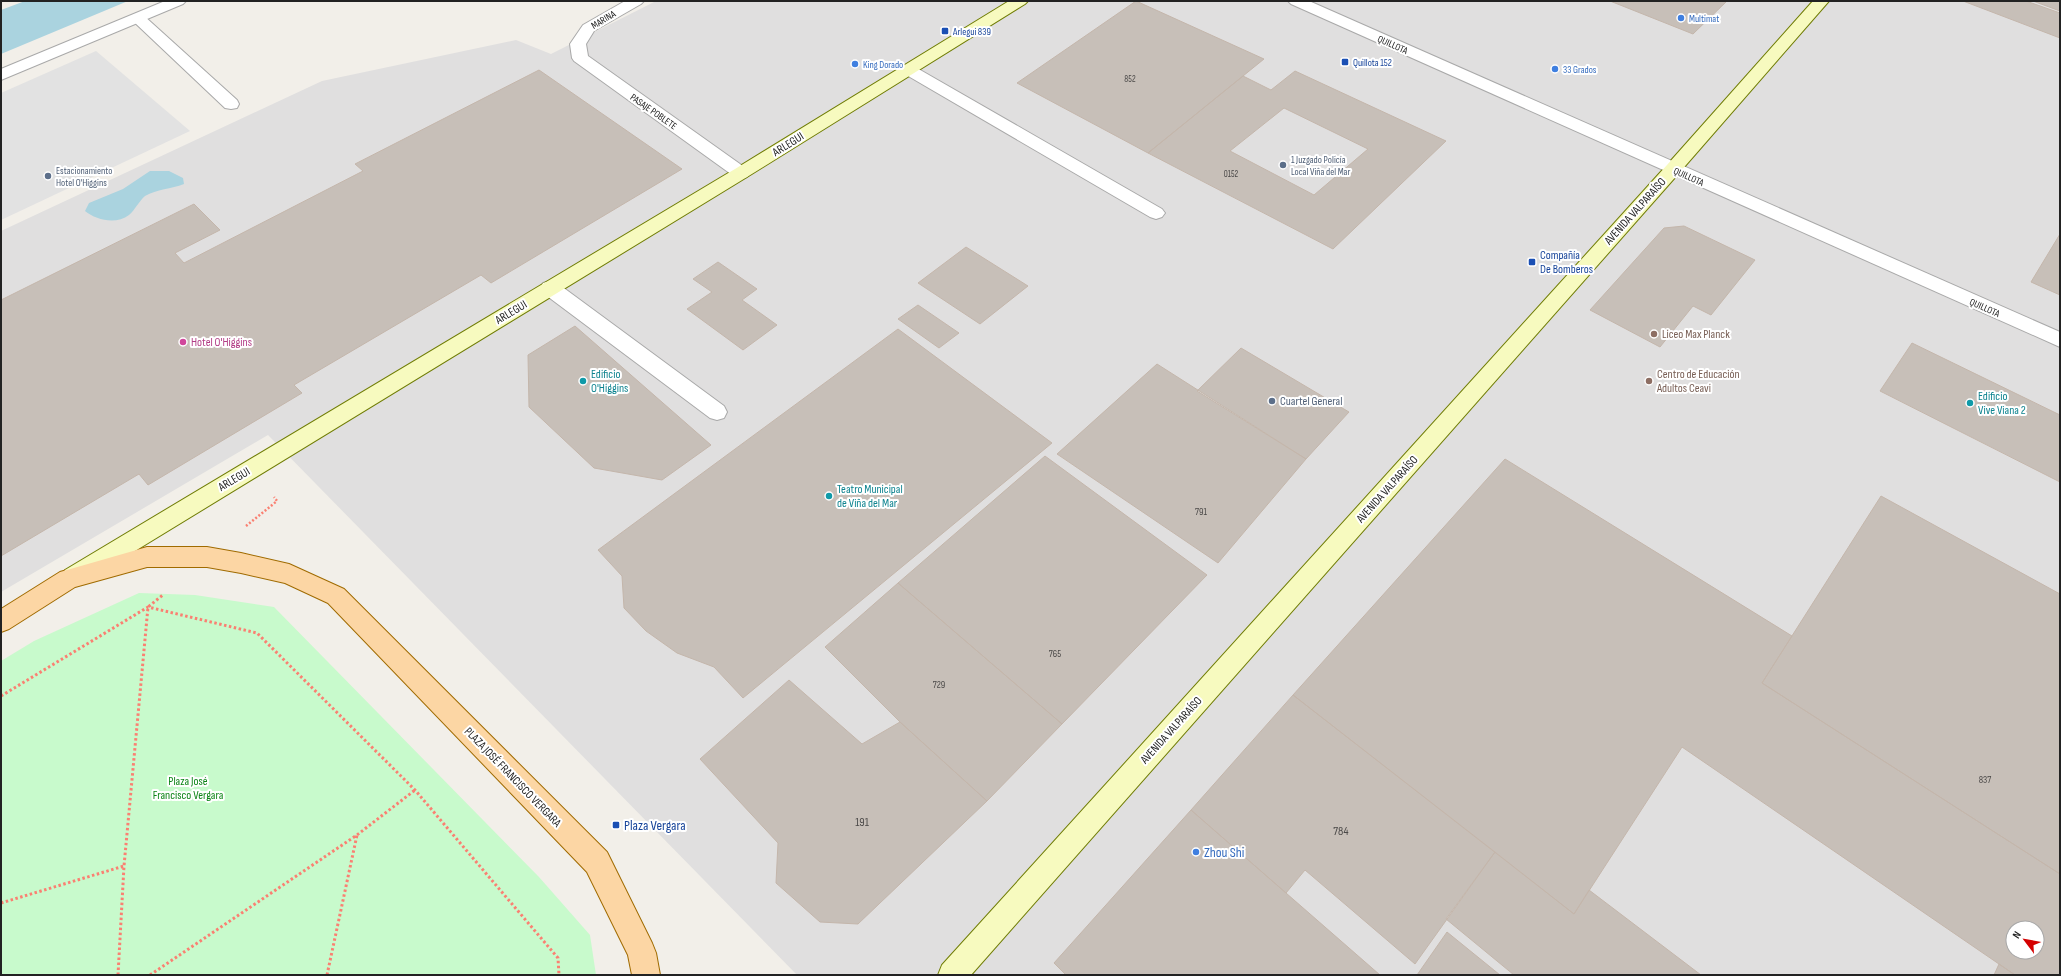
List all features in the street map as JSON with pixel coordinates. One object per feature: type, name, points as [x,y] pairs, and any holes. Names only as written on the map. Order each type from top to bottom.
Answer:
[{"type":"main road","name":"ARLEGUI","points":[[1,622],[68,579],[741,173],[1020,1]]},
{"type":"main road","name":"AVENIDA VALPARAÍSO","points":[[960,972],[1821,1]]},
{"type":"main road","name":"PLAZA JOSÉ FRANCISCO VERGARA","points":[[68,579],[147,557],[207,558],[241,563],[289,574],[336,596],[597,862],[642,953],[646,975]]},
{"type":"street","points":[[1,74],[178,1]]},
{"type":"street","name":"MARINA","points":[[578,44],[588,28],[636,1]]},
{"type":"street","name":"QUILLOTA","points":[[1296,1],[2060,340]]},
{"type":"street","points":[[138,18],[231,104]]},
{"type":"street","name":"PASAJE POBLETE","points":[[578,44],[580,58],[741,173]]},
{"type":"street","points":[[909,70],[1156,213]]},
{"type":"street","points":[[550,288],[717,412]]},
{"type":"path","points":[[1,696],[148,607],[277,501],[252,469]]},
{"type":"path","points":[[148,607],[257,633],[414,790],[558,958],[559,975]]},
{"type":"path","points":[[118,975],[124,866],[148,607]]},
{"type":"path","points":[[150,975],[357,835],[414,790]]},
{"type":"path","points":[[327,975],[357,835]]},
{"type":"path","points":[[1,903],[124,866]]},
{"type":"shaded area","points":[[656,1],[2060,1],[2060,975],[797,975],[268,435],[1,592],[1,231],[322,81],[516,40],[551,54]]},
{"type":"shaded area","name":"Estacionamiento Hotel O'Higgins","points":[[96,51],[190,131],[1,220],[1,93]]},
{"type":"green space","name":"Plaza José Francisco Vergara","points":[[139,593],[195,595],[274,607],[539,877],[590,935],[596,975],[1,975],[1,661],[34,641]]},
{"type":"water","points":[[25,1],[128,1],[1,54],[1,10]]},
{"type":"water","points":[[150,171],[169,171],[183,178],[184,184],[145,196],[129,215],[118,220],[112,221],[100,219],[85,211],[89,203],[123,189]]},
{"type":"building","points":[[1136,1],[1264,59],[1148,153],[1017,83]]},
{"type":"building","name":"Multimat","points":[[1610,1],[1727,1],[1693,34]]},
{"type":"building","points":[[1963,1],[2026,1],[2060,13],[2060,38]]},
{"type":"building","points":[[2033,1],[2060,1],[2060,11]]},
{"type":"building","name":"Hotel O'Higgins","points":[[539,70],[682,169],[491,283],[481,275],[294,385],[302,393],[148,485],[139,474],[1,556],[1,300],[194,204],[220,230],[175,253],[184,263],[363,171],[355,164]]},
{"type":"building","points":[[1295,71],[1446,141],[1333,249],[1148,153],[1243,76],[1271,90]],"holes":[[[1284,108],[1368,149],[1314,195],[1230,151]]]},
{"type":"building","points":[[1684,226],[1755,260],[1711,315],[1693,306],[1660,347],[1590,310],[1664,228]]},
{"type":"building","points":[[2060,234],[2060,295],[2031,282]]},
{"type":"building","points":[[966,247],[1028,286],[980,324],[918,283]]},
{"type":"building","points":[[718,262],[757,289],[742,300],[777,325],[743,350],[687,309],[712,292],[693,279]]},
{"type":"building","points":[[918,305],[959,333],[939,348],[898,319]]},
{"type":"building","name":"Edificio O'Higgins","points":[[575,326],[711,445],[662,480],[594,468],[529,407],[528,355]]},
{"type":"building","name":"Teatro Municipal de Viña del Mar","points":[[898,329],[1052,443],[743,698],[714,667],[677,653],[646,631],[624,608],[622,576],[598,550]]},
{"type":"building","name":"Edificio Vive Viana 2","points":[[1912,343],[2060,415],[2060,482],[1880,391]]},
{"type":"building","name":"Cuartel General","points":[[1241,348],[1349,412],[1306,459],[1197,391]]},
{"type":"building","points":[[1157,364],[1306,459],[1218,563],[1057,454]]},
{"type":"building","points":[[1045,456],[1207,575],[1062,724],[898,583]]},
{"type":"building","points":[[1505,459],[1792,636],[1762,683],[2060,874],[2060,975],[2015,975],[1682,747],[1574,914],[1293,695]]},
{"type":"building","points":[[1881,496],[2060,594],[2060,874],[1762,683]]},
{"type":"building","points":[[898,583],[1062,724],[987,801],[900,722],[825,647]]},
{"type":"building","points":[[789,680],[862,744],[900,722],[987,801],[858,924],[820,922],[776,883],[778,843],[700,759]]},
{"type":"building","points":[[1293,695],[1495,852],[1415,964],[1305,870],[1286,893],[1191,810]]},
{"type":"building","name":"Zhou Shi","points":[[1191,810],[1380,975],[1066,975],[1054,963]]},
{"type":"building","points":[[1495,852],[1574,914],[1589,890],[1701,975],[1514,975],[1446,919]]},
{"type":"building","points":[[1447,932],[1500,975],[1417,975]]},
{"type":"building","points":[[1999,964],[2015,975],[1994,975]]},
{"type":"place","name":"Multimat","points":[[1681,18]]},
{"type":"place","name":"Arlegui 839","points":[[945,31]]},
{"type":"place","name":"Quillota 152","points":[[1345,62]]},
{"type":"place","name":"King Dorado","points":[[855,64]]},
{"type":"place","name":"33 Grados","points":[[1555,69]]},
{"type":"place","name":"1 Juzgado Policía Local Viña del Mar","points":[[1283,165]]},
{"type":"place","name":"Estacionamiento Hotel O'Higgins","points":[[48,176]]},
{"type":"place","name":"Compañía De Bomberos","points":[[1532,262]]},
{"type":"place","name":"Liceo Max Planck","points":[[1654,334]]},
{"type":"place","name":"Hotel O'Higgins","points":[[183,342]]},
{"type":"place","name":"Edificio O'Higgins","points":[[583,381]]},
{"type":"place","name":"Centro de Educación Adultos Ceavi","points":[[1649,381]]},
{"type":"place","name":"Cuartel General","points":[[1272,401]]},
{"type":"place","name":"Edificio Vive Viana 2","points":[[1970,403]]},
{"type":"place","name":"Teatro Municipal de Viña del Mar","points":[[829,496]]},
{"type":"place","name":"Plaza Vergara","points":[[616,825]]},
{"type":"place","name":"Zhou Shi","points":[[1196,852]]}]
